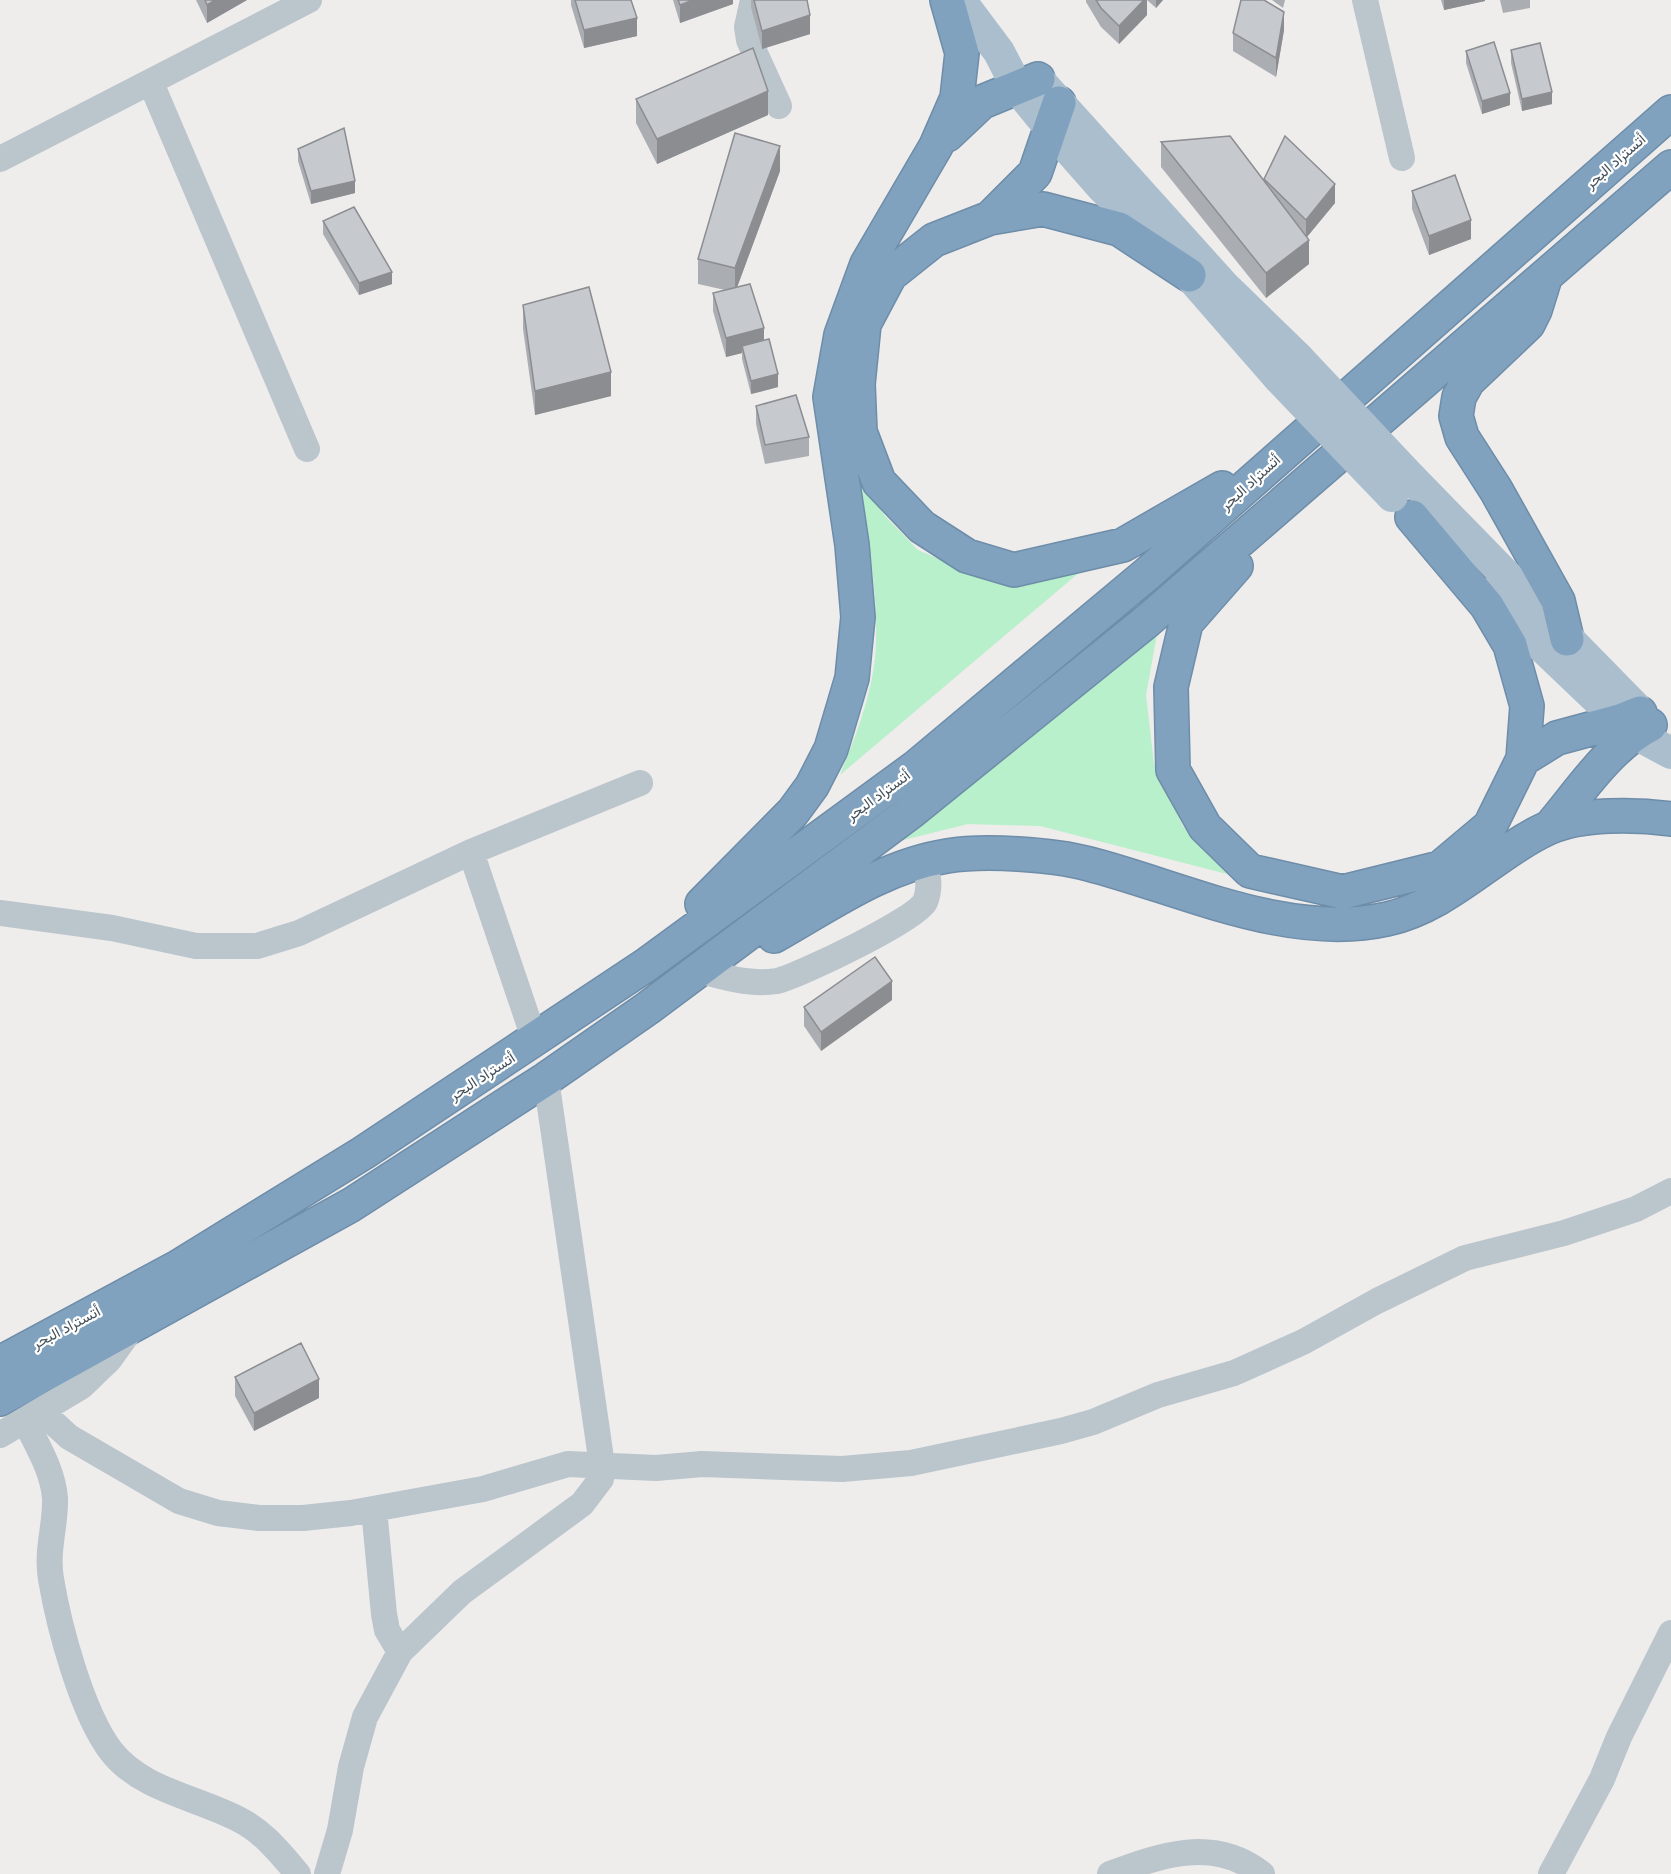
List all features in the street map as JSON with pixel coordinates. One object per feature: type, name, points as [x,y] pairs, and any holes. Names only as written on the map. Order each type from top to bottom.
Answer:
[{"type":"highway","points":[[646,965],[793,812],[812,786],[831,749],[852,678],[858,617],[852,545],[830,397],[841,335],[867,264],[936,147],[957,98],[962,53],[947,0]]},
{"type":"highway","points":[[936,147],[982,102],[1041,99],[1035,173],[990,219]]},
{"type":"highway","name":"أتستراد البحر","points":[[0,1363],[178,1267],[363,1153],[535,1041],[646,965],[916,767],[1147,574],[1671,112]]},
{"type":"highway","points":[[0,1399],[351,1205],[546,1079],[648,1008],[912,811],[1147,621],[1671,167]]},
{"type":"highway","points":[[1189,275],[1119,229],[1043,209],[990,219],[934,240],[890,276],[864,324],[858,384],[860,432],[879,482],[922,527],[967,556],[1014,570],[1123,545],[1283,453]]},
{"type":"highway","points":[[1544,279],[1538,303],[1528,324],[1468,381],[1459,397],[1456,416],[1461,437],[1496,490],[1558,601],[1567,639]]},
{"type":"highway","points":[[1298,491],[1186,623],[1171,687],[1173,770],[1205,827],[1250,872],[1343,892],[1440,868],[1490,826],[1523,759],[1527,706],[1510,645],[1487,606],[1405,497]]},
{"type":"highway","points":[[1523,759],[1557,738],[1643,728]]},
{"type":"highway","points":[[648,1008],[886,872],[947,856],[1013,854],[1087,863],[1203,901],[1246,912],[1335,924],[1388,919],[1450,893],[1550,827],[1610,755],[1643,728]]},
{"type":"highway","points":[[1550,827],[1611,814],[1671,819]]},
{"type":"main road","points":[[960,0],[999,52],[1041,99],[1224,285],[1288,368],[1405,497],[1510,618],[1671,753]]},
{"type":"main road","points":[[1041,99],[1101,186],[1189,275],[1288,368]]},
{"type":"main road","points":[[1405,497],[1567,639],[1643,728]]},
{"type":"street","points":[[0,159],[309,0]]},
{"type":"street","points":[[753,0],[747,27],[749,40],[779,106]]},
{"type":"street","points":[[1365,0],[1402,158]]},
{"type":"street","points":[[151,83],[307,449]]},
{"type":"street","points":[[0,913],[112,928],[196,946],[257,946],[299,933],[471,852],[640,783]]},
{"type":"street","points":[[471,852],[535,1041]]},
{"type":"street","points":[[709,973],[743,982],[777,981],[809,968],[909,918],[924,903],[930,883],[924,862]]},
{"type":"street","points":[[327,1874],[340,1830],[351,1767],[365,1717],[400,1652],[462,1592],[582,1504],[601,1479],[602,1465],[546,1079]]},
{"type":"street","points":[[33,1417],[161,1492],[198,1508],[259,1518],[327,1516],[375,1509],[483,1489],[568,1464],[656,1468],[702,1464],[816,1468],[882,1466],[935,1459],[1093,1422],[1158,1395],[1234,1373],[1265,1360],[1465,1258],[1564,1233],[1636,1209],[1671,1191]]},
{"type":"street","points":[[0,1435],[67,1397],[95,1374],[132,1328]]},
{"type":"street","points":[[33,1417],[55,1498],[49,1539],[51,1579],[71,1658],[102,1737],[117,1758],[135,1774],[155,1785],[241,1820],[261,1834],[298,1874]]},
{"type":"street","points":[[375,1509],[384,1614],[387,1630],[400,1652]]},
{"type":"street","points":[[1551,1874],[1602,1779],[1619,1737],[1671,1633]]},
{"type":"street","points":[[1110,1874],[1150,1859],[1191,1851],[1224,1854],[1248,1864],[1262,1874]]},
{"type":"green space","points":[[857,473],[885,516],[918,550],[976,575],[1081,571],[840,775],[859,727],[869,693],[876,642],[873,578]]},
{"type":"green space","points":[[1157,634],[1146,695],[1154,764],[1183,826],[1227,874],[1040,826],[968,824],[883,845]]},
{"type":"building","points":[[205,0],[215,0],[207,5]]},
{"type":"building","points":[[575,0],[631,0],[637,18],[584,30]]},
{"type":"building","points":[[678,0],[693,0],[680,5]]},
{"type":"building","points":[[754,0],[807,0],[810,15],[762,31]]},
{"type":"building","points":[[1096,0],[1144,0],[1119,26]]},
{"type":"building","points":[[1241,0],[1264,0],[1284,12],[1276,58],[1233,33]]},
{"type":"building","points":[[1494,42],[1510,93],[1482,101],[1466,51]]},
{"type":"building","points":[[1540,43],[1552,92],[1522,99],[1511,50]]},
{"type":"building","points":[[753,48],[768,91],[657,139],[636,99]]},
{"type":"building","points":[[344,128],[355,181],[311,191],[298,149]]},
{"type":"building","points":[[735,133],[780,146],[735,268],[698,259]]},
{"type":"building","points":[[1230,136],[1309,240],[1266,273],[1161,142]]},
{"type":"building","points":[[1285,136],[1335,184],[1306,220],[1264,179]]},
{"type":"building","points":[[1455,175],[1471,220],[1429,236],[1412,191]]},
{"type":"building","points":[[354,207],[392,272],[359,283],[323,221]]},
{"type":"building","points":[[750,284],[764,328],[726,338],[713,293]]},
{"type":"building","points":[[589,287],[611,372],[535,391],[523,305]]},
{"type":"building","points":[[769,339],[778,374],[751,381],[742,346]]},
{"type":"building","points":[[796,395],[809,437],[765,445],[756,406]]},
{"type":"building","points":[[875,957],[892,981],[821,1032],[804,1007]]},
{"type":"building","points":[[301,1343],[319,1379],[254,1413],[235,1377]]}]
